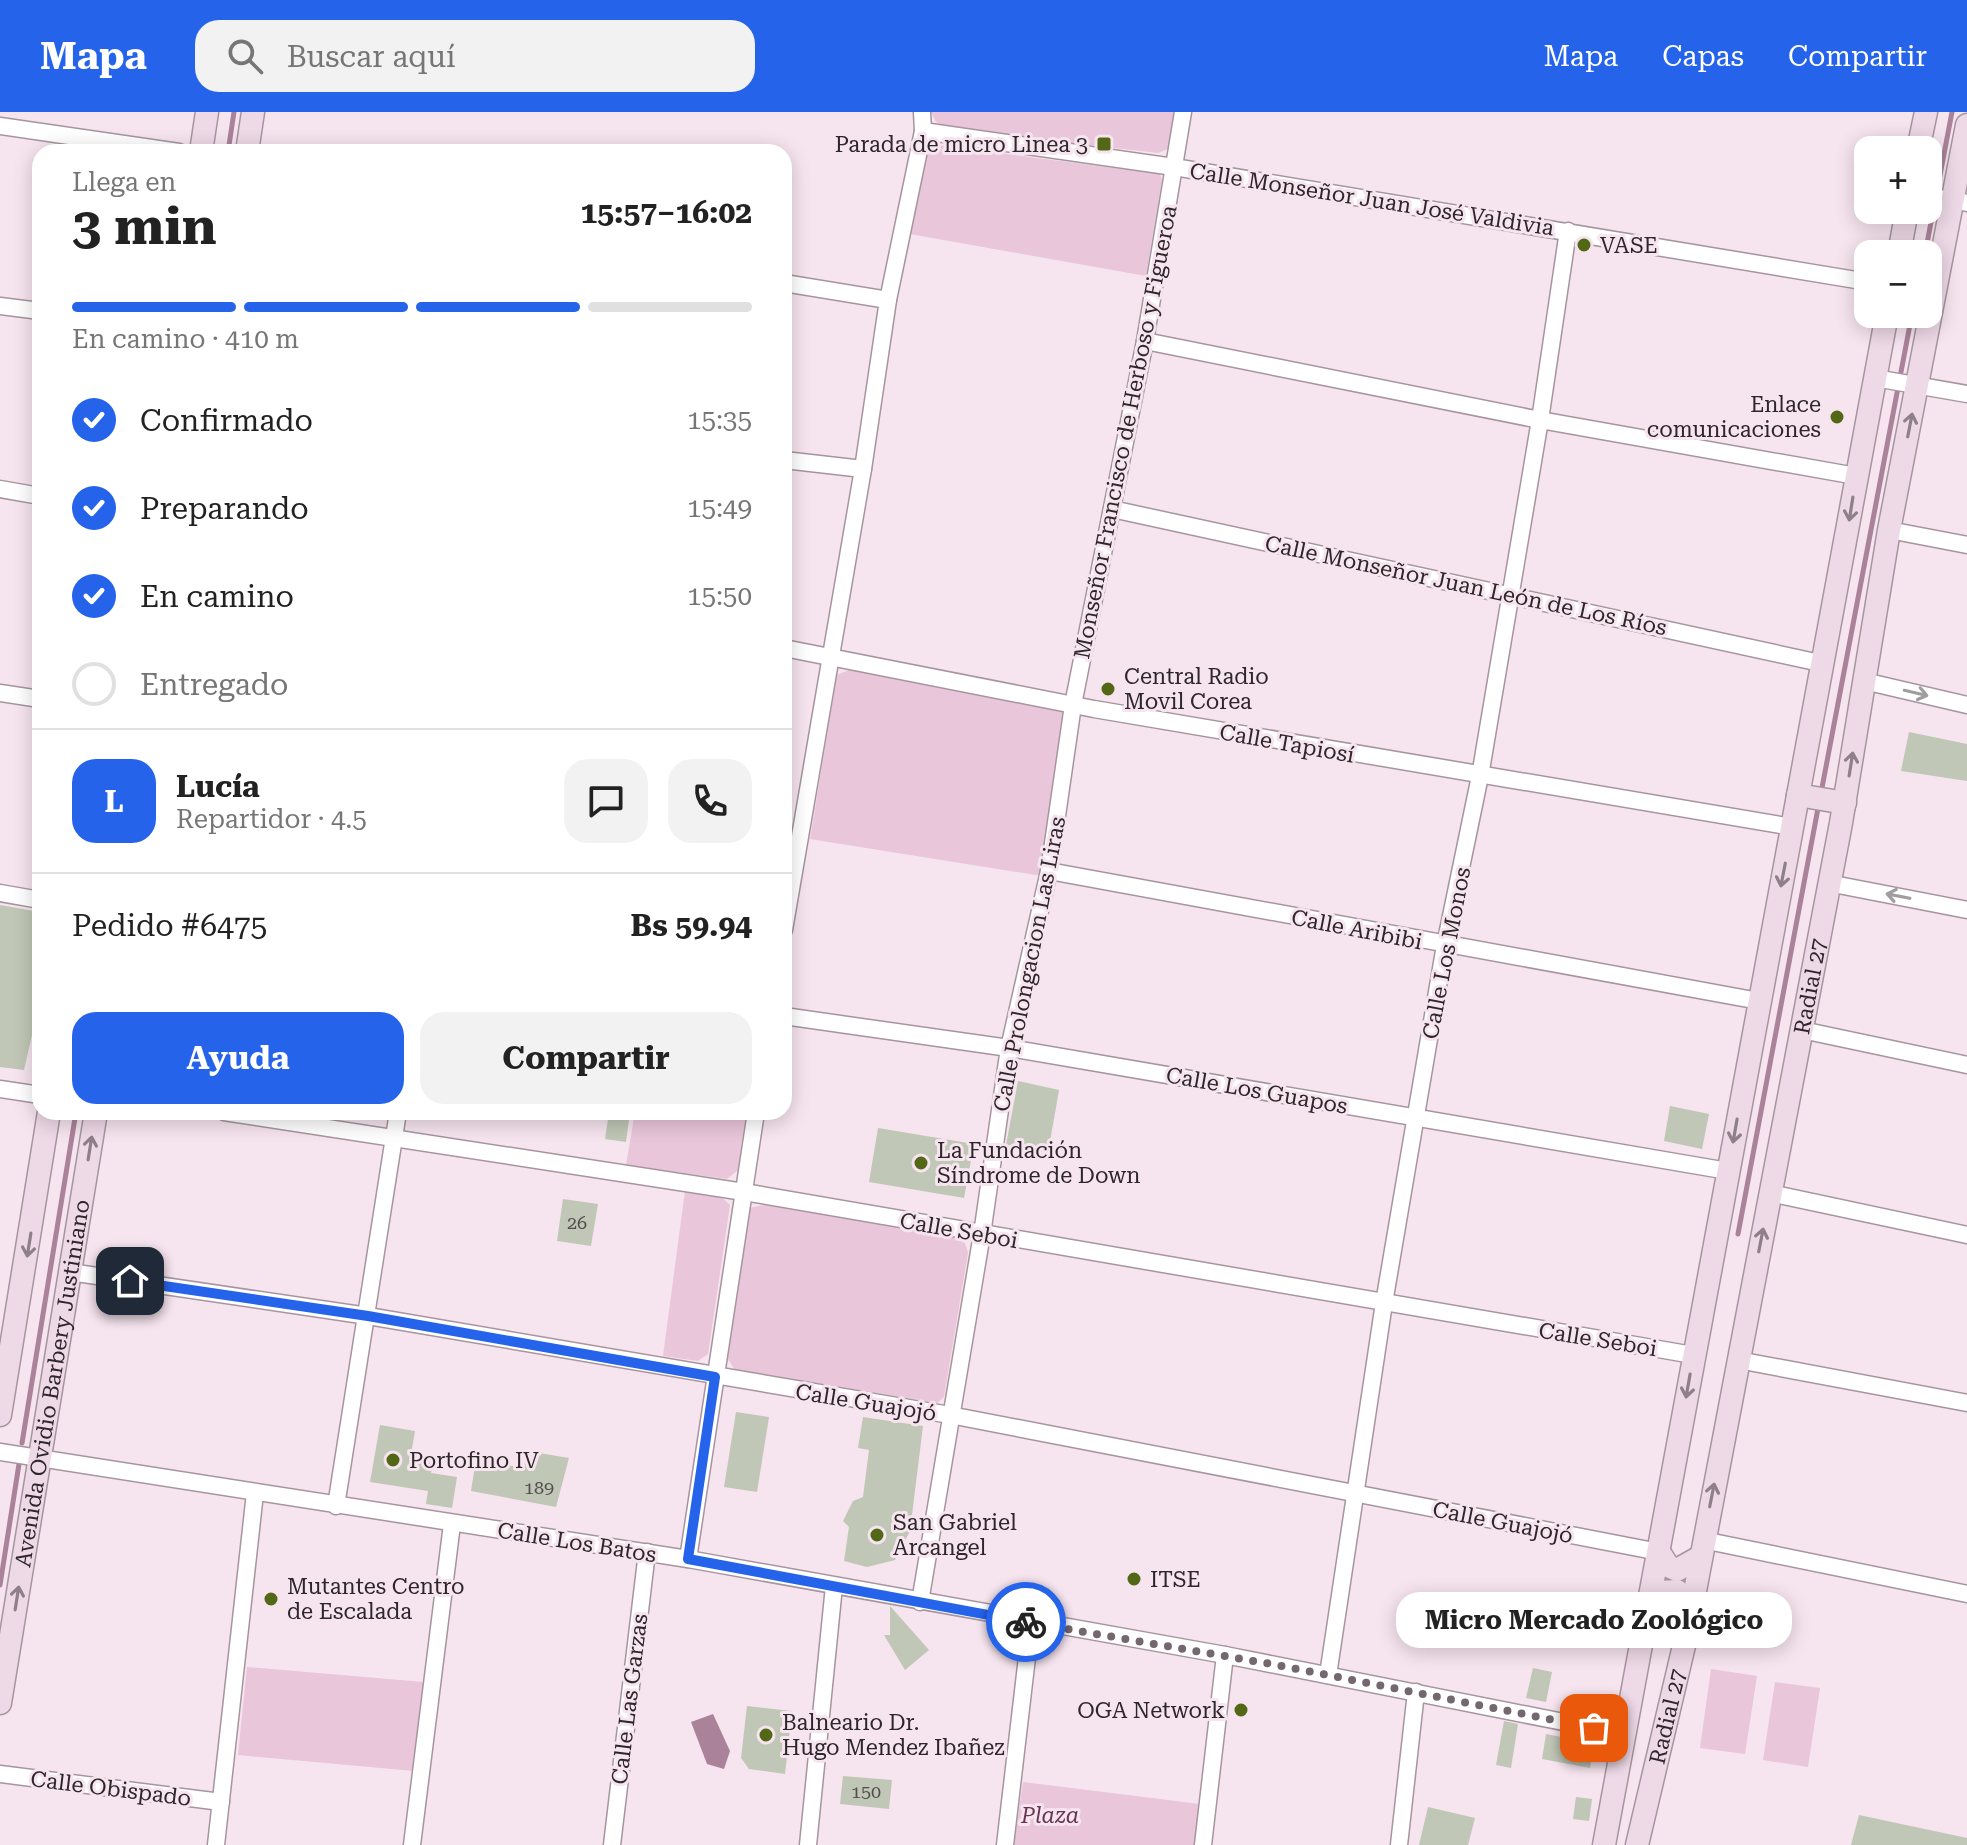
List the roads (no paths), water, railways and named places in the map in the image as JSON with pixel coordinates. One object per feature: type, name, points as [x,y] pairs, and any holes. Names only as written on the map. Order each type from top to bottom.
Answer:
[{"type":"street","points":[[202,144],[207,112]]},
{"type":"street","points":[[248,144],[253,112]]},
{"type":"street","points":[[792,834],[830,656],[863,469],[888,300],[923,131],[922,112]]},
{"type":"street","name":"Monseñor Francisco de Herboso y Figueroa","points":[[1073,705],[1145,341],[1183,112]]},
{"type":"street","points":[[1921,136],[1926,112]]},
{"type":"street","name":"Radial 27","points":[[1637,1845],[1691,1613],[1802,1030],[1828,883],[1838,802],[1864,681],[1911,384],[1948,199],[1967,125]]},
{"type":"street","points":[[0,126],[124,144]]},
{"type":"street","name":"Calle Monseñor Juan José Valdivia","points":[[923,131],[1174,167],[1854,280]]},
{"type":"street","name":"Calle Los Monos","points":[[1328,1675],[1358,1494],[1384,1303],[1445,945],[1480,776],[1540,420],[1568,231]]},
{"type":"street","points":[[792,284],[888,300]]},
{"type":"street","points":[[0,306],[32,310]]},
{"type":"street","name":"Radial 27","points":[[1604,1844],[1759,1001],[1792,827],[1802,796],[1820,663],[1878,378],[1885,328]]},
{"type":"street","points":[[1145,341],[1540,420],[1856,476]]},
{"type":"street","points":[[1878,378],[1967,394]]},
{"type":"street","points":[[792,461],[863,469]]},
{"type":"street","points":[[0,489],[32,495]]},
{"type":"street","name":"Calle Monseñor Juan León de Los Ríos","points":[[1112,509],[1820,663]]},
{"type":"street","points":[[1889,530],[1967,545]]},
{"type":"street","name":"Calle Tapiosí","points":[[792,649],[1073,705],[1792,827]]},
{"type":"street","points":[[1864,681],[1967,705]]},
{"type":"street","points":[[0,693],[32,698]]},
{"type":"street","name":"Calle Prolongacion Las Liras","points":[[920,1602],[982,1234],[1009,1048],[1049,871],[1073,705]]},
{"type":"street","points":[[1802,796],[1838,802]]},
{"type":"street","name":"Calle Aribibi","points":[[1049,871],[1759,1001]]},
{"type":"street","points":[[1828,883],[1967,910]]},
{"type":"street","points":[[0,893],[32,899]]},
{"type":"street","name":"Calle Los Guapos","points":[[792,1017],[1009,1048],[1728,1171]]},
{"type":"street","points":[[1802,1030],[1967,1065]]},
{"type":"street","points":[[0,1089],[32,1094]]},
{"type":"street","name":"Avenida Ovidio Barbery Justiniano","points":[[0,1415],[9,1316],[47,1120]]},
{"type":"street","name":"Avenida Ovidio Barbery Justiniano","points":[[0,1703],[95,1120]]},
{"type":"street","name":"Calle Seboi","points":[[274,1120],[744,1192],[1693,1355]]},
{"type":"street","points":[[336,1506],[397,1120]]},
{"type":"street","points":[[688,1559],[755,1120]]},
{"type":"street","points":[[1770,1193],[1967,1235]]},
{"type":"street","name":"Calle Guajojó","points":[[70,1272],[368,1316],[950,1415],[1659,1552]]},
{"type":"street","points":[[1738,1360],[1967,1403]]},
{"type":"street","name":"Calle Los Batos","points":[[0,1452],[688,1559],[1031,1623],[1225,1655],[1624,1734]]},
{"type":"street","points":[[216,1845],[255,1493]]},
{"type":"street","points":[[412,1845],[452,1524]]},
{"type":"street","points":[[1659,1552],[1668,1566],[1677,1570],[1702,1549],[1967,1594]]},
{"type":"street","name":"Calle Las Garzas","points":[[612,1845],[647,1552]]},
{"type":"street","points":[[808,1845],[834,1586]]},
{"type":"street","points":[[1650,1599],[1661,1592],[1677,1591],[1685,1599],[1691,1613]]},
{"type":"street","points":[[1005,1845],[1031,1623]]},
{"type":"street","points":[[1203,1845],[1225,1655]]},
{"type":"street","points":[[1399,1845],[1416,1692]]},
{"type":"street","name":"Calle Obispado","points":[[0,1774],[221,1802]]},
{"type":"waterway","points":[[229,144],[234,112]]},
{"type":"waterway","points":[[1928,240],[1952,112]]},
{"type":"waterway","points":[[1821,793],[1909,328]]},
{"type":"waterway","points":[[1738,1234],[1819,803]]},
{"type":"waterway","points":[[22,1443],[75,1120]]},
{"type":"waterway","points":[[0,1585],[19,1464]]},
{"type":"place","name":"Parada de micro Linea 3","points":[[1104,144]]},
{"type":"place","name":"VASE","points":[[1584,245]]},
{"type":"place","name":"Enlace comunicaciones","points":[[1837,417]]},
{"type":"place","name":"Central Radio Movil Corea","points":[[1108,689]]},
{"type":"place","name":"La Fundación Síndrome de Down","points":[[921,1163]]},
{"type":"place","name":"Portofino IV","points":[[393,1460]]},
{"type":"place","name":"San Gabriel Arcangel","points":[[877,1535]]},
{"type":"place","name":"ITSE","points":[[1134,1579]]},
{"type":"place","name":"Mutantes Centro de Escalada","points":[[271,1599]]},
{"type":"place","name":"OGA Network","points":[[1241,1710]]},
{"type":"place","name":"Micro Mercado Zoológico","points":[[1594,1728]]},
{"type":"place","name":"Balneario Dr. Hugo Mendez Ibañez","points":[[766,1735]]},
{"type":"park label","name":"Plaza","points":[[1050,1815]]}]
